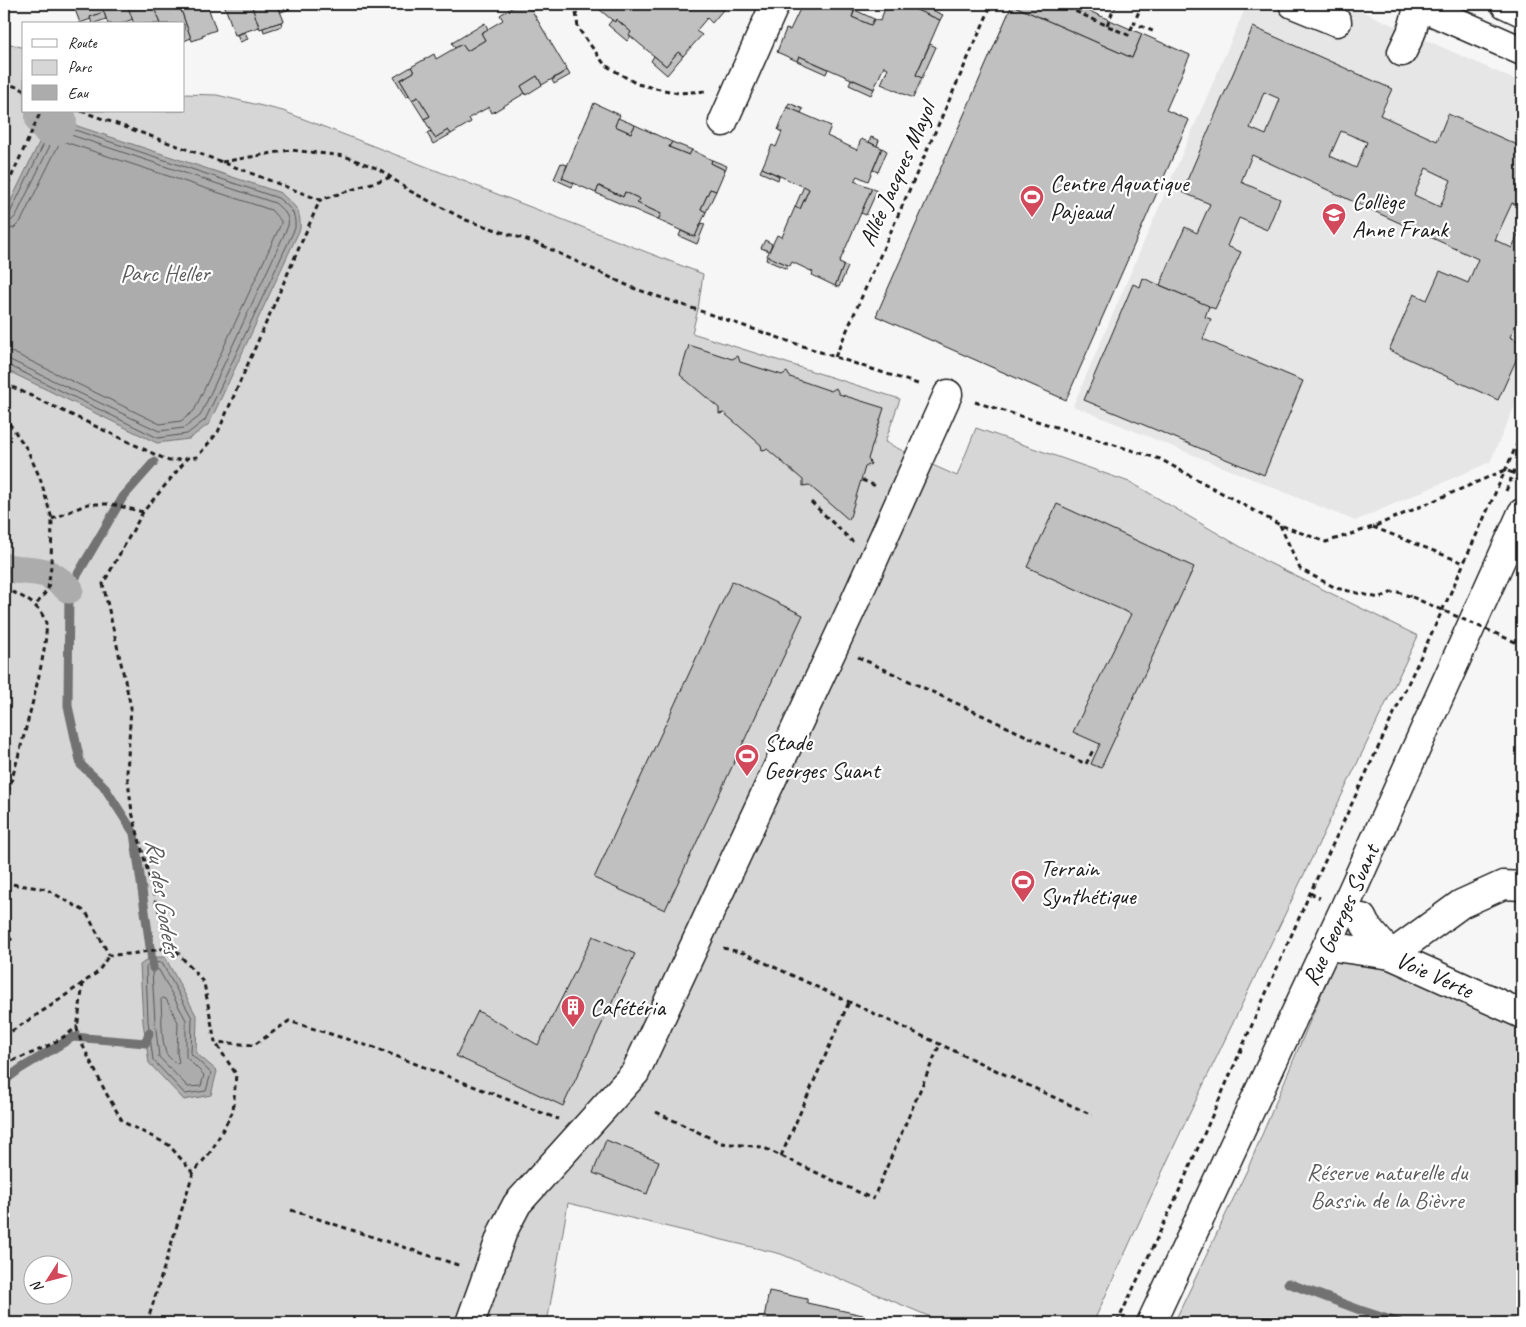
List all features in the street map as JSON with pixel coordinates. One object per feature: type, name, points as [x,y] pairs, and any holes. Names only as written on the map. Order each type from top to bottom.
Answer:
[{"type":"main road","points":[[723,122],[775,4]]},
{"type":"main road","points":[[1293,4],[1337,22]]},
{"type":"main road","points":[[1506,4],[1522,12]]},
{"type":"main road","points":[[1402,52],[1410,33],[1417,5],[1522,51]]},
{"type":"main road","points":[[470,1323],[503,1231],[517,1204],[635,1073],[835,646],[948,394]]},
{"type":"main road","name":"Rue Georges Suant","points":[[1153,1321],[1327,946],[1522,513]]},
{"type":"main road","points":[[1327,946],[1391,955],[1461,904],[1503,885],[1522,886]]},
{"type":"main road","name":"Voie Verte","points":[[1362,918],[1366,926],[1391,955],[1522,1014]]},
{"type":"path","points":[[575,4],[578,28],[605,65],[637,84],[678,93],[737,89]]},
{"type":"path","name":"Allée Jacques Mayol","points":[[835,358],[992,4]]},
{"type":"path","points":[[1059,4],[1128,35],[1142,4]]},
{"type":"path","points":[[1107,25],[1116,4]]},
{"type":"path","points":[[1134,23],[1155,32]]},
{"type":"path","points":[[4,82],[22,89]]},
{"type":"path","points":[[4,193],[41,112]]},
{"type":"path","points":[[83,112],[222,162],[320,200],[391,177]]},
{"type":"path","points":[[222,162],[290,150],[344,156],[379,169],[410,191],[466,220],[539,244],[633,288],[835,358],[1160,459],[1280,525],[1326,542],[1373,527],[1506,470],[1514,473]]},
{"type":"path","points":[[4,383],[169,461],[197,456],[218,432],[320,200]]},
{"type":"path","points":[[4,416],[26,449],[40,478],[52,519],[51,566],[48,589],[36,605]]},
{"type":"path","points":[[1117,1323],[1175,1200],[1310,892],[1464,563],[1522,433]]},
{"type":"path","points":[[146,1323],[194,1172],[212,1150],[232,1111],[236,1074],[215,1042],[204,983],[173,947],[156,903],[132,812],[127,772],[131,706],[103,584],[144,512],[187,458]]},
{"type":"path","points":[[811,502],[873,561]]},
{"type":"path","points":[[52,519],[88,504],[125,506],[144,512]]},
{"type":"path","points":[[1280,525],[1300,569],[1336,588],[1379,598],[1395,591],[1522,646]]},
{"type":"path","points":[[1373,527],[1464,563]]},
{"type":"path","points":[[4,588],[36,605],[47,622],[37,683],[7,796],[4,800]]},
{"type":"path","points":[[835,646],[1086,764],[1094,748]]},
{"type":"path","points":[[4,883],[46,889],[86,912],[109,954]]},
{"type":"path","points":[[1310,892],[1319,897]]},
{"type":"path","points":[[4,929],[12,941]]},
{"type":"path","points":[[696,940],[744,953],[1092,1115]]},
{"type":"path","points":[[109,954],[131,954],[173,947]]},
{"type":"path","points":[[4,1036],[98,972],[109,954]]},
{"type":"path","points":[[83,983],[77,1028],[82,1044],[106,1093],[123,1122],[169,1145],[194,1172]]},
{"type":"path","points":[[782,1156],[849,1002]]},
{"type":"path","points":[[215,1042],[254,1046],[289,1021],[375,1048],[583,1129]]},
{"type":"path","points":[[4,1064],[41,1050],[77,1028]]},
{"type":"path","points":[[656,1112],[721,1143],[762,1147],[873,1199],[940,1044]]},
{"type":"path","points":[[291,1210],[488,1275]]},
{"type":"shaded area","name":"Collège Anne Frank","points":[[1247,4],[1346,4],[1522,83],[1522,390],[1490,462],[1355,521],[1073,406]]},
{"type":"green space","name":"Stade Georges Suant","points":[[4,42],[22,47],[22,112],[185,112],[185,94],[217,95],[283,111],[703,274],[692,333],[900,399],[885,442],[919,459],[957,476],[976,428],[1132,483],[1263,560],[1418,636],[1176,1142],[1093,1323],[945,1323],[781,1254],[568,1203],[547,1323],[4,1323]]},
{"type":"green space","name":"Réserve naturelle du Bassin de la Bièvre","points":[[1350,926],[1522,1006],[1522,1323],[1174,1323],[1248,1168]]},
{"type":"water","points":[[56,119],[281,193],[298,212],[300,229],[209,424],[189,439],[157,443],[4,369],[4,215],[49,122]]},
{"type":"water","points":[[151,957],[165,957],[197,1017],[196,1053],[217,1071],[211,1095],[184,1100],[149,1063],[143,1022],[140,965]]},
{"type":"building","points":[[73,4],[101,4],[104,12],[90,17],[91,19],[80,22]]},
{"type":"building","points":[[101,4],[127,4],[133,19],[125,22],[107,22]]},
{"type":"building","points":[[127,4],[153,4],[159,22],[133,22]]},
{"type":"building","points":[[153,4],[179,4],[191,38],[185,41],[185,22],[159,22]]},
{"type":"building","points":[[179,4],[207,4],[216,30],[192,41]]},
{"type":"building","points":[[224,4],[251,4],[259,27],[235,35]]},
{"type":"building","points":[[251,4],[277,4],[284,21],[260,29]]},
{"type":"building","points":[[292,4],[304,4],[281,12],[279,8]]},
{"type":"building","points":[[518,4],[528,4],[567,70],[542,85],[537,76],[521,86],[525,93],[492,113],[489,107],[469,118],[471,122],[451,134],[448,130],[435,138],[424,119],[430,116],[418,97],[412,100],[400,80],[414,72],[411,67],[434,54],[436,59],[462,44],[467,51],[485,40],[481,33],[503,20],[500,15]]},
{"type":"building","points":[[593,4],[728,4],[712,23],[707,18],[696,31],[702,35],[683,56],[678,52],[666,66],[629,35],[631,32],[616,19],[615,22]]},
{"type":"building","points":[[797,4],[837,4],[854,11],[852,17],[871,25],[874,19],[880,21],[887,4],[903,4],[940,20],[916,75],[922,78],[913,98],[881,84],[888,68],[884,66],[874,89],[799,56],[797,61],[777,52],[786,29],[790,30],[800,9],[796,7]]},
{"type":"building","points":[[837,4],[850,4],[856,7],[854,11]]},
{"type":"building","points":[[916,4],[943,15],[940,20],[914,9]]},
{"type":"building","points":[[1012,4],[1073,4],[1142,34],[1132,58]]},
{"type":"building","name":"Centre Aquatique Pajeaud","points":[[1012,5],[1132,58],[1142,34],[1190,55],[1166,110],[1189,120],[1066,400],[876,316]]},
{"type":"building","points":[[855,10],[874,19],[871,25],[852,17]]},
{"type":"building","points":[[104,12],[106,19],[91,22],[90,17]]},
{"type":"building","points":[[616,19],[631,32],[629,35],[631,36],[627,41],[608,25],[612,20],[615,22]]},
{"type":"building","points":[[281,22],[282,26],[264,32],[263,28]]},
{"type":"building","points":[[485,23],[488,29],[481,33],[485,40],[467,51],[462,44],[455,48],[452,43]]},
{"type":"building","points":[[1253,27],[1392,89],[1380,115],[1437,141],[1448,114],[1522,147],[1522,207],[1512,203],[1495,240],[1512,248],[1522,225],[1522,311],[1510,337],[1522,343],[1522,347],[1498,400],[1389,350],[1414,294],[1427,300],[1440,271],[1468,283],[1478,259],[1252,155],[1241,182],[1280,199],[1267,230],[1239,218],[1227,246],[1241,252],[1215,309],[1160,285],[1185,227],[1197,233],[1210,204],[1182,192]],"holes":[[[1264,92],[1280,99],[1266,135],[1250,128]],[[1341,131],[1367,142],[1356,168],[1330,156]],[[1426,168],[1451,180],[1440,207],[1414,195]]]},
{"type":"building","points":[[245,32],[248,39],[240,42],[237,35]]},
{"type":"building","points":[[930,44],[936,47],[922,78],[916,75]]},
{"type":"building","points":[[678,52],[683,56],[667,75],[651,61],[654,56],[666,66]]},
{"type":"building","points":[[799,56],[828,69],[826,74],[797,61]]},
{"type":"building","points":[[411,67],[414,72],[400,80],[409,95],[406,97],[394,77]]},
{"type":"building","points":[[567,70],[570,75],[554,84],[552,80]]},
{"type":"building","points":[[537,76],[542,85],[526,95],[521,86]]},
{"type":"building","points":[[851,79],[874,89],[871,95],[849,85]]},
{"type":"building","points":[[418,97],[430,116],[424,119],[412,100]]},
{"type":"building","points":[[594,103],[620,115],[615,126],[631,133],[635,125],[672,142],[669,147],[689,155],[692,150],[712,160],[711,163],[725,170],[716,191],[710,189],[701,209],[706,212],[695,237],[658,220],[661,214],[637,203],[640,199],[625,192],[623,197],[599,186],[596,193],[562,178]]},
{"type":"building","points":[[789,103],[803,109],[801,113],[787,107]]},
{"type":"building","points":[[787,107],[831,126],[827,136],[857,150],[861,139],[882,148],[868,181],[857,176],[854,181],[872,188],[839,263],[844,265],[835,286],[812,275],[813,272],[792,262],[790,266],[767,256],[777,235],[782,237],[795,207],[800,209],[809,189],[762,168],[772,145],[776,147],[782,132],[778,130]]},
{"type":"building","points":[[618,118],[635,125],[631,133],[615,126]]},
{"type":"building","points":[[448,130],[451,134],[433,144],[427,133],[430,131],[435,138]]},
{"type":"building","points":[[871,137],[879,140],[877,146],[869,142]]},
{"type":"building","points":[[672,142],[692,150],[689,155],[669,147]]},
{"type":"building","points":[[882,148],[887,151],[878,172],[873,170]]},
{"type":"building","points":[[712,160],[727,166],[725,170],[711,163]]},
{"type":"building","points":[[561,163],[567,165],[562,178],[574,183],[572,187],[554,179]]},
{"type":"building","points":[[762,168],[779,176],[778,180],[760,172]]},
{"type":"building","points":[[599,186],[623,197],[625,192],[640,199],[637,203],[661,214],[658,220],[596,193]]},
{"type":"building","points":[[804,186],[809,189],[800,209],[795,207]]},
{"type":"building","points":[[872,188],[877,191],[866,215],[861,213]]},
{"type":"building","points":[[710,189],[716,191],[706,212],[701,209]]},
{"type":"building","points":[[701,223],[705,224],[697,244],[679,236],[681,231],[695,237]]},
{"type":"building","points":[[765,240],[772,244],[769,251],[761,248]]},
{"type":"building","points":[[767,256],[788,265],[787,269],[766,260]]},
{"type":"building","points":[[844,265],[848,267],[839,287],[835,286]]},
{"type":"building","points":[[1143,278],[1209,306],[1205,317],[1211,319],[1203,339],[1303,381],[1264,475],[1084,400],[1133,284],[1140,287]]},
{"type":"building","points":[[689,345],[732,359],[738,356],[740,362],[782,375],[787,372],[790,377],[831,391],[836,388],[839,394],[884,408],[868,459],[871,464],[865,467],[849,520],[809,485],[803,486],[803,480],[767,449],[762,450],[761,445],[724,413],[719,414],[719,408],[680,375]]},
{"type":"building","points":[[1057,504],[1194,567],[1101,768],[1091,764],[1100,744],[1073,732],[1131,614],[1027,567]]},
{"type":"building","points":[[732,581],[803,615],[665,910],[594,878]]},
{"type":"building","name":"Cafétéria","points":[[593,936],[635,954],[563,1106],[456,1056],[478,1011],[538,1045]]},
{"type":"building","points":[[606,1140],[659,1161],[647,1194],[593,1173]]},
{"type":"building","points":[[769,1291],[807,1299],[807,1303],[863,1315],[861,1321],[870,1323],[763,1323]]},
{"type":"waterway","points":[[50,117],[52,121]]},
{"type":"waterway","name":"Ru des Godets","points":[[153,968],[134,833],[103,785],[81,765],[68,706],[69,589],[123,497],[154,462]]},
{"type":"waterway","points":[[4,567],[45,573],[69,589]]},
{"type":"waterway","name":"Ru des Godets","points":[[4,1081],[20,1069],[73,1037],[146,1043],[149,1033]]},
{"type":"waterway","points":[[1288,1283],[1400,1323]]},
{"type":"place","name":"Centre Aquatique Pajeaud","points":[[1032,218]]},
{"type":"place","name":"Collège Anne Frank","points":[[1334,236]]},
{"type":"place","name":"Stade Georges Suant","points":[[747,777]]},
{"type":"place","name":"Terrain Synthétique","points":[[1023,903]]},
{"type":"place","name":"Cafétéria","points":[[573,1028]]},
{"type":"park label","name":"Parc Heller","points":[[165,273]]}]
